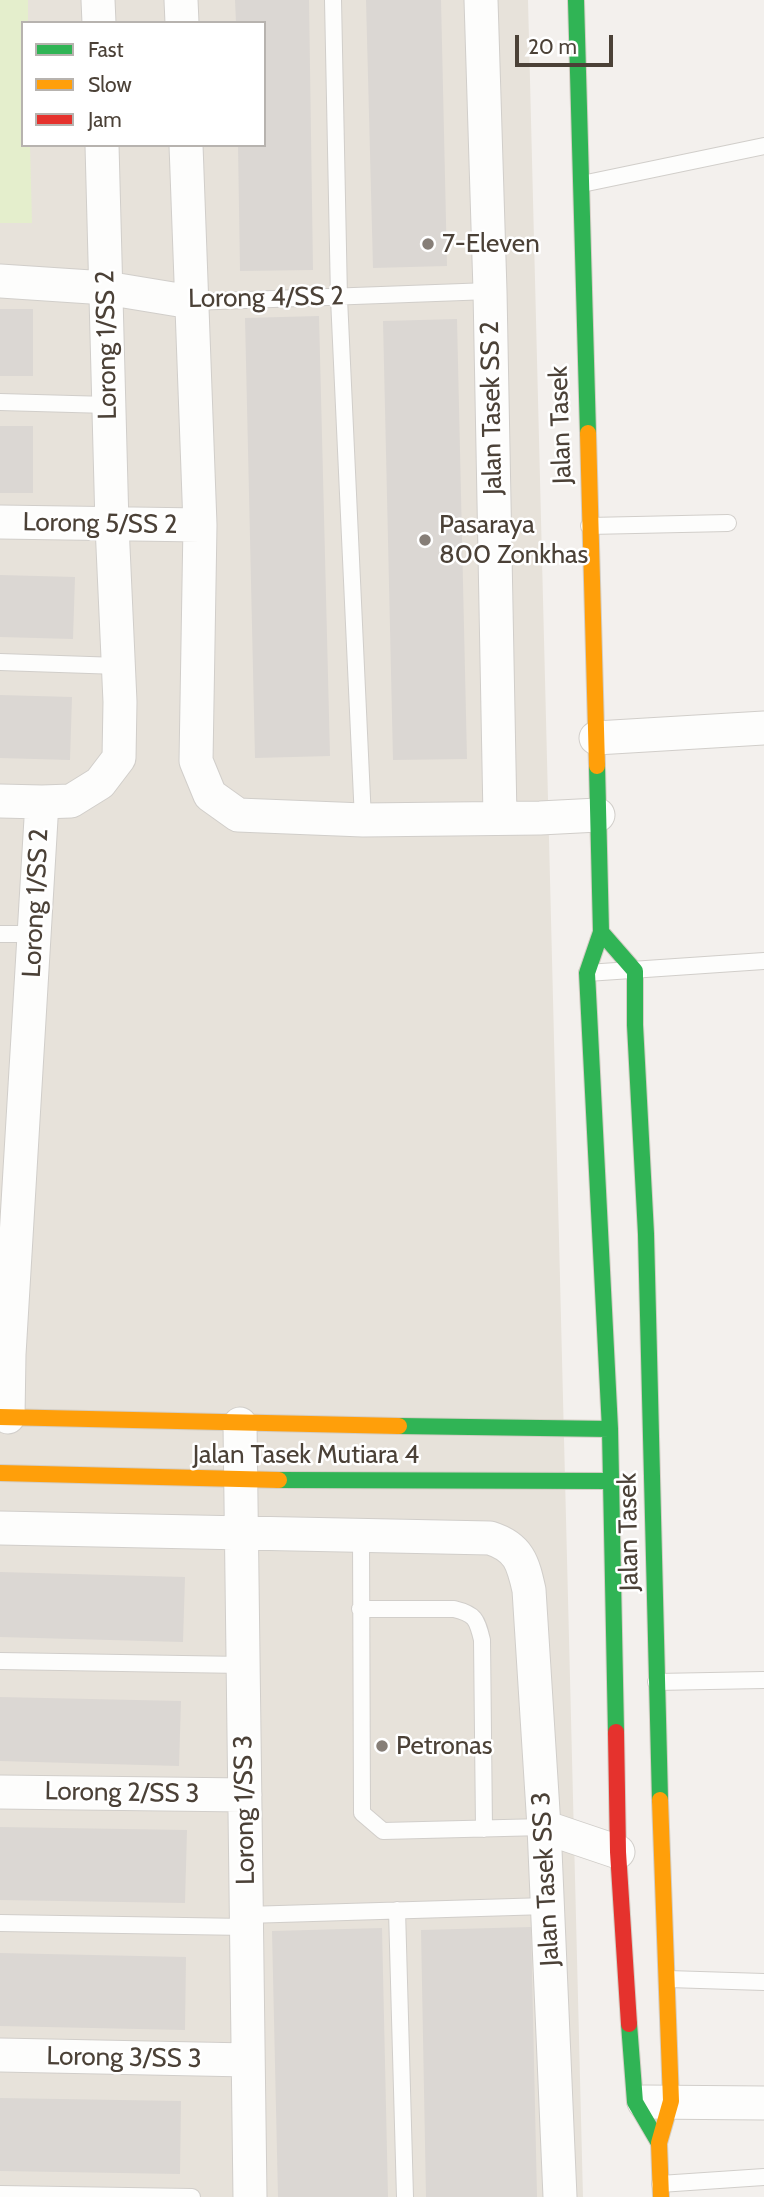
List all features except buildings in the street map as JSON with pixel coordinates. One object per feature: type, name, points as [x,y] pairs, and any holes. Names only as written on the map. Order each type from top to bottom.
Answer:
[{"type":"main road","name":"Jalan Tasek","points":[[576,0],[601,932],[587,973],[610,1429],[625,1448],[611,1481],[618,1852],[635,2102],[659,2143]]},
{"type":"main road","points":[[601,932],[635,971]]},
{"type":"main road","name":"Jalan Tasek","points":[[635,971],[635,1025],[646,1234],[656,1682],[671,2101],[659,2143],[661,2191]]},
{"type":"main road","points":[[635,1409],[649,1359]]},
{"type":"main road","name":"Jalan Tasek Mutiara 4","points":[[4,1417],[240,1424],[610,1429]]},
{"type":"main road","points":[[634,1458],[654,1502]]},
{"type":"main road","name":"Jalan Tasek Mutiara 4","points":[[0,1474],[240,1480],[611,1481]]},
{"type":"street","points":[[98,0],[99,21]]},
{"type":"street","points":[[181,0],[182,21]]},
{"type":"street","name":"Jalan Tasek SS 2","points":[[481,0],[490,290],[500,817]]},
{"type":"street","name":"Lorong 1/SS 2","points":[[4,1417],[13,1077],[35,934],[42,802],[71,801],[100,783],[119,758],[119,666],[108,405],[102,147]]},
{"type":"street","points":[[186,147],[200,524],[195,761],[210,795],[238,815],[363,820],[598,815]]},
{"type":"street","name":"Lorong 4/SS 2","points":[[0,281],[106,288],[191,302]]},
{"type":"street","name":"Lorong 5/SS 2","points":[[0,523],[200,524]]},
{"type":"street","points":[[596,738],[764,728]]},
{"type":"street","points":[[0,801],[42,802]]},
{"type":"street","name":"Lorong 1/SS 3","points":[[240,1424],[250,2197]]},
{"type":"street","points":[[0,1528],[361,1534]]},
{"type":"street","name":"Jalan Tasek SS 3","points":[[361,1534],[490,1538],[512,1549],[522,1562],[529,1590],[544,1826],[560,2197]]},
{"type":"street","name":"Lorong 2/SS 3","points":[[0,1791],[245,1795]]},
{"type":"street","points":[[544,1826],[618,1852]]},
{"type":"street","name":"Lorong 3/SS 3","points":[[0,2055],[248,2060]]},
{"type":"street","points":[[635,2102],[764,2103]]},
{"type":"lane","points":[[333,0],[339,298],[363,820]]},
{"type":"lane","points":[[579,185],[764,146]]},
{"type":"lane","name":"Lorong 4/SS 2","points":[[191,302],[490,290]]},
{"type":"lane","points":[[0,402],[108,405]]},
{"type":"lane","points":[[589,526],[728,523]]},
{"type":"lane","points":[[0,663],[119,666]]},
{"type":"lane","points":[[0,934],[35,934]]},
{"type":"lane","points":[[587,973],[764,961]]},
{"type":"lane","points":[[361,1534],[362,1812],[383,1831],[544,1826]]},
{"type":"lane","points":[[360,1609],[454,1609],[465,1611],[477,1620],[482,1640],[484,1829]]},
{"type":"lane","points":[[0,1661],[243,1665]]},
{"type":"lane","points":[[656,1682],[764,1680]]},
{"type":"lane","points":[[0,1923],[246,1921],[397,1910],[547,1906]]},
{"type":"lane","points":[[397,1910],[405,2197]]},
{"type":"lane","points":[[668,1979],[764,1983]]},
{"type":"lane","points":[[661,2191],[764,2177]]},
{"type":"lane","points":[[0,2194],[192,2197]]},
{"type":"shaded area","points":[[0,0],[528,0],[583,2197],[0,2197]]},
{"type":"green space","points":[[0,0],[28,0],[28,21],[21,21],[21,147],[30,147],[32,223],[0,223]]},
{"type":"traffic: fast","points":[[576,0],[588,433]]},
{"type":"traffic: fast","points":[[597,766],[601,932],[587,973],[610,1429],[616,1732]]},
{"type":"traffic: fast","points":[[601,932],[635,971],[635,1025],[646,1234],[660,1800]]},
{"type":"traffic: fast","points":[[399,1426],[610,1429]]},
{"type":"traffic: fast","points":[[279,1480],[611,1481]]},
{"type":"traffic: fast","points":[[629,2024],[635,2102],[659,2143]]},
{"type":"traffic: slow","points":[[588,433],[597,766]]},
{"type":"traffic: slow","points":[[0,1417],[399,1426]]},
{"type":"traffic: slow","points":[[0,1473],[279,1480]]},
{"type":"traffic: slow","points":[[660,1800],[671,2101],[659,2143],[661,2197]]},
{"type":"traffic: jam","points":[[616,1732],[618,1852],[629,2024]]},
{"type":"place","name":"7-Eleven","points":[[428,244]]},
{"type":"place","name":"Pasaraya 800 Zonkhas","points":[[425,540]]},
{"type":"place","name":"Petronas","points":[[382,1746]]}]
